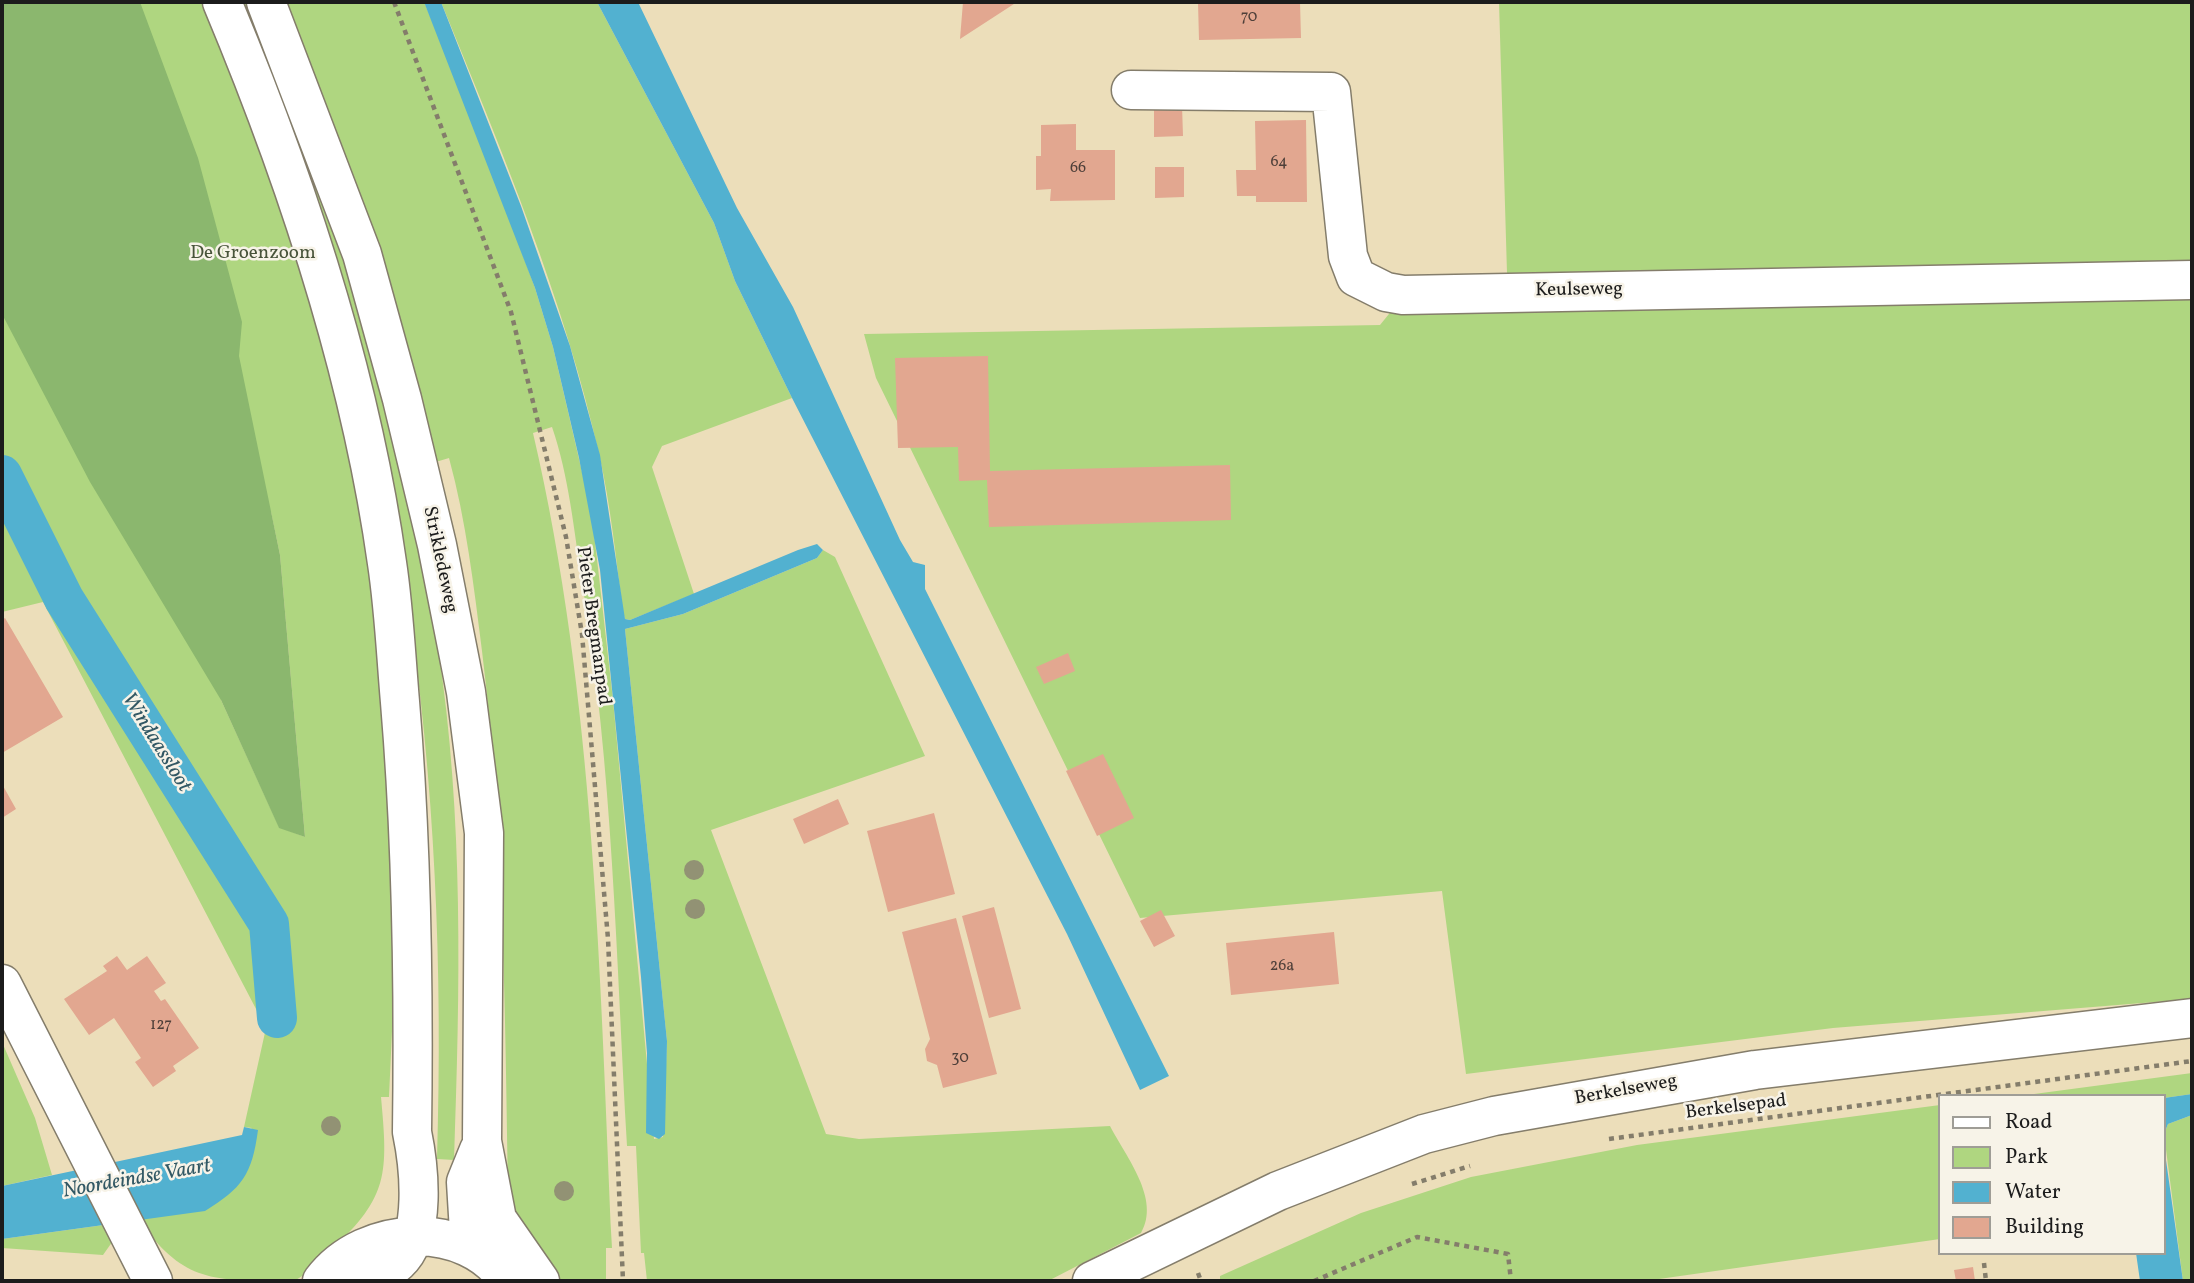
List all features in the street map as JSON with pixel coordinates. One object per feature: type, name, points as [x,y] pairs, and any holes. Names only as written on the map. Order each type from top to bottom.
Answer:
[{"type":"main road","points":[[222,2],[273,126],[321,275],[357,406],[387,563],[411,833],[412,1132],[400,1166],[392,1222],[401,1237],[401,1260],[365,1281]]},
{"type":"main road","name":"Strikledeweg","points":[[266,2],[362,254],[412,439],[466,692],[484,833],[482,1141],[495,1211],[506,1235],[540,1281]]},
{"type":"main road","name":"Keulseweg","points":[[1131,90],[1331,92],[1348,256],[1356,277],[1395,293],[2192,279]]},
{"type":"main road","points":[[2,984],[153,1281]]},
{"type":"main road","name":"Berkelseweg","points":[[1092,1281],[1278,1191],[1424,1134],[1494,1116],[1755,1070],[2192,1018]]},
{"type":"main road","name":"Strikledeweg","points":[[470,1248],[466,1182],[482,1141]]},
{"type":"main road","points":[[322,1281],[334,1266],[355,1250],[401,1237],[470,1248],[484,1256],[508,1281]]},
{"type":"path","name":"Pieter Bregmanpad","points":[[394,2],[511,312],[566,537],[582,634],[607,925],[623,1281]]},
{"type":"path","name":"Berkelsepad","points":[[1943,1094],[2192,1061]]},
{"type":"path","name":"Berkelsepad","points":[[1597,1140],[1938,1095]]},
{"type":"path","points":[[1408,1185],[1481,1162]]},
{"type":"path","points":[[1314,1281],[1417,1237],[1508,1254],[1511,1281]]},
{"type":"path","points":[[1984,1263],[1986,1281]]},
{"type":"path","points":[[1198,1273],[1201,1281]]},
{"type":"green space","name":"De Groenzoom","points":[[2,2],[424,2],[467,103],[535,288],[553,347],[592,515],[613,700],[654,1139],[663,1137],[667,1041],[625,629],[683,614],[817,558],[823,550],[835,557],[925,756],[711,830],[826,1134],[859,1139],[1110,1126],[1144,1192],[1146,1220],[1141,1233],[1048,1281],[647,1281],[644,1253],[641,1253],[636,1146],[627,1146],[612,863],[601,722],[570,504],[552,427],[533,433],[554,533],[570,634],[591,838],[612,1248],[606,1248],[606,1281],[560,1281],[518,1224],[508,1191],[502,921],[495,786],[473,578],[449,458],[406,471],[438,648],[452,775],[458,904],[454,1160],[437,1159],[438,946],[430,806],[417,665],[407,595],[375,575],[394,896],[394,987],[389,1097],[381,1097],[384,1165],[380,1182],[374,1198],[350,1231],[313,1267],[294,1281],[221,1278],[186,1267],[155,1241],[139,1220],[252,1128],[244,1127],[266,1028],[43,602],[2,612]],"holes":[[[271,512],[280,555],[305,837],[279,827],[221,700]]]},
{"type":"green space","points":[[2,2],[140,2],[198,158],[242,322],[239,356],[280,555],[305,837],[279,828],[221,700],[90,482],[2,314]]},
{"type":"green space","points":[[441,2],[597,2],[714,223],[735,281],[792,398],[662,446],[652,467],[694,594],[630,620],[625,619],[623,612],[599,454],[568,339],[529,225]]},
{"type":"green space","points":[[1499,2],[2192,2],[2192,261],[1507,273]]},
{"type":"green space","points":[[2192,298],[2192,999],[1833,1028],[1466,1074],[1442,891],[1140,918],[876,378],[864,334],[1380,325],[1393,309]]},
{"type":"green space","points":[[2,1042],[35,1118],[52,1175],[2,1186]]},
{"type":"green space","points":[[2192,1073],[2192,1094],[2166,1098],[2166,1094],[2034,1094]]},
{"type":"green space","points":[[1938,1105],[1938,1239],[1645,1281],[1220,1281],[1220,1276],[1361,1213],[1471,1177],[1637,1145]]},
{"type":"green space","points":[[2192,1115],[2192,1281],[2183,1281],[2166,1149],[2168,1124]]},
{"type":"green space","points":[[111,1224],[115,1238],[103,1255],[2,1248],[2,1239]]},
{"type":"water","points":[[424,2],[441,2],[521,206],[570,346],[600,455],[625,619],[630,620],[798,550],[817,544],[823,550],[817,558],[683,614],[625,629],[667,1041],[665,1134],[659,1139],[646,1133],[647,1053],[641,977],[600,570],[579,458],[553,347],[535,288]]},
{"type":"water","points":[[597,2],[638,2],[737,208],[793,307],[900,540],[913,562],[925,565],[925,589],[1169,1076],[1140,1090],[1067,934],[792,398],[735,281],[714,223]]},
{"type":"water","points":[[2192,1094],[2192,1115],[2168,1124],[2166,1129],[2166,1098]]},
{"type":"water","name":"Noordeindse Vaart","points":[[244,1127],[258,1130],[248,1169],[243,1179],[228,1195],[205,1211],[2,1239],[2,1186],[242,1135]]},
{"type":"water","points":[[2166,1160],[2183,1281],[2140,1281],[2136,1255],[2166,1255]]},
{"type":"building","points":[[963,2],[1017,2],[960,39]]},
{"type":"building","points":[[1198,2],[1300,2],[1301,38],[1199,40]]},
{"type":"building","points":[[1182,105],[1183,136],[1154,137],[1154,106]]},
{"type":"building","points":[[1306,120],[1307,202],[1256,202],[1256,196],[1237,196],[1236,170],[1256,170],[1255,121]]},
{"type":"building","points":[[1076,124],[1076,150],[1115,150],[1115,200],[1050,201],[1051,189],[1036,190],[1036,156],[1041,156],[1041,125]]},
{"type":"building","points":[[1155,167],[1184,167],[1184,197],[1155,198]]},
{"type":"building","points":[[988,356],[990,471],[1230,465],[1231,520],[989,527],[987,480],[959,481],[958,447],[898,448],[895,358]]},
{"type":"building","points":[[5,618],[63,717],[2,753],[2,620]]},
{"type":"building","points":[[1068,653],[1075,671],[1044,684],[1036,667]]},
{"type":"building","points":[[1103,754],[1134,818],[1097,836],[1066,771]]},
{"type":"building","points":[[2,784],[16,809],[2,818]]},
{"type":"building","points":[[838,799],[849,824],[804,844],[793,819]]},
{"type":"building","points":[[934,813],[955,894],[888,912],[867,831]]},
{"type":"building","points":[[994,907],[1021,1009],[989,1018],[962,916]]},
{"type":"building","points":[[1161,910],[1175,936],[1154,947],[1140,921]]},
{"type":"building","points":[[956,918],[997,1074],[943,1088],[937,1065],[927,1061],[925,1049],[930,1039],[902,932]]},
{"type":"building","points":[[1334,932],[1339,984],[1231,995],[1226,943]]},
{"type":"building","points":[[117,956],[127,970],[147,956],[166,983],[154,991],[161,1001],[165,999],[199,1048],[173,1066],[176,1071],[153,1087],[135,1062],[141,1058],[114,1018],[89,1035],[64,999],[107,971],[103,966]]},
{"type":"building","points":[[1973,1267],[1975,1281],[1956,1281],[1954,1270]]},
{"type":"waterway","name":"Windaassloot","points":[[2,475],[64,599],[269,924],[277,1018]]}]
